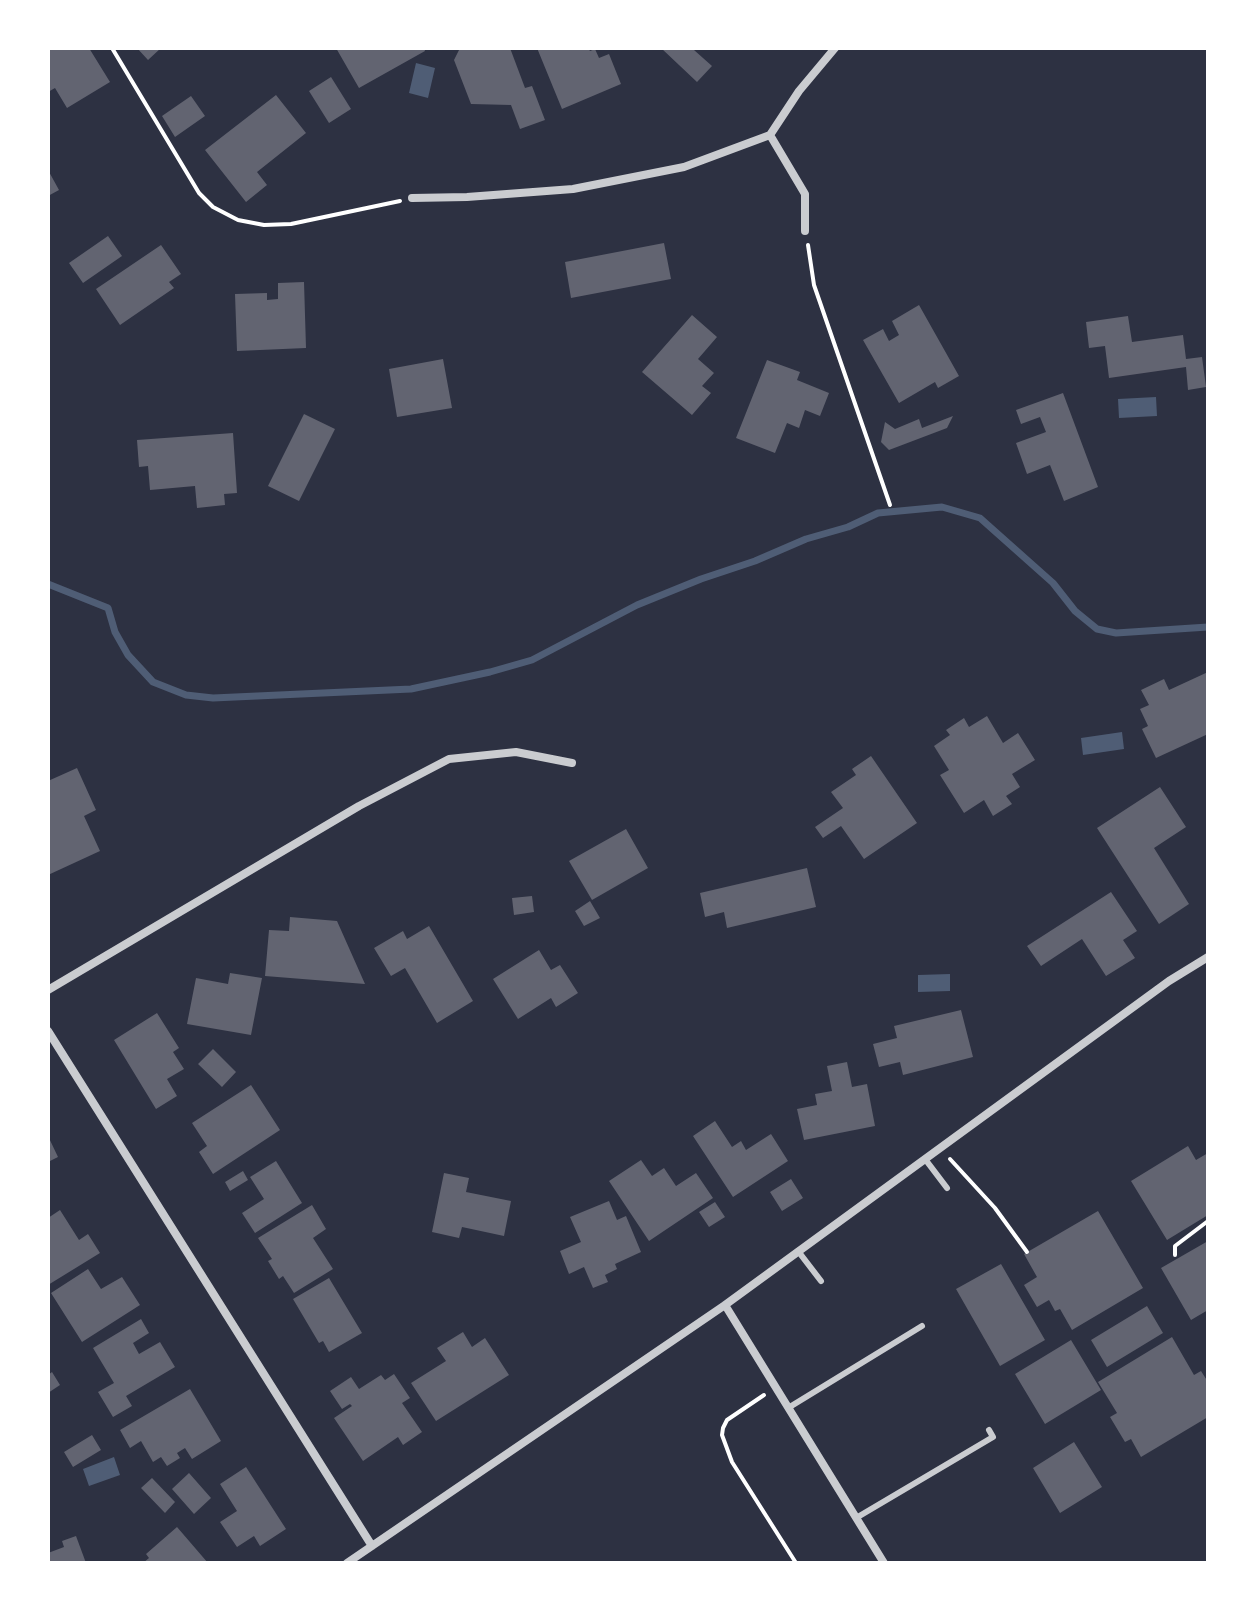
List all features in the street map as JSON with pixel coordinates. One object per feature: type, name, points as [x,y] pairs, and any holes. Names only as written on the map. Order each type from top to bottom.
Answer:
[{"type":"street","points":[[412,198],[573,189],[684,167],[770,135],[799,91],[835,48]]},
{"type":"street","points":[[770,135],[805,194],[805,231]]},
{"type":"street","points":[[48,990],[359,806],[449,759],[516,752],[572,763]]},
{"type":"street","points":[[347,1563],[725,1305],[1169,981],[1208,957]]},
{"type":"street","points":[[48,1031],[372,1546]]},
{"type":"street","points":[[725,1305],[884,1563]]},
{"type":"lane","points":[[925,1159],[947,1188]]},
{"type":"lane","points":[[798,1251],[821,1281]]},
{"type":"lane","points":[[788,1408],[922,1326]]},
{"type":"lane","points":[[856,1518],[993,1437],[989,1430]]},
{"type":"path","points":[[112,48],[199,193],[213,207],[238,220],[264,225],[291,224],[412,198]]},
{"type":"path","points":[[805,231],[814,285],[890,505]]},
{"type":"path","points":[[940,1149],[982,1194],[1027,1252]]},
{"type":"path","points":[[1175,1255],[1175,1246],[1208,1221]]},
{"type":"path","points":[[776,1388],[736,1412],[727,1420],[722,1435],[732,1462],[796,1563]]},
{"type":"water","points":[[416,63],[435,68],[428,98],[409,93]]},
{"type":"water","points":[[1156,397],[1157,416],[1119,418],[1118,399]]},
{"type":"water","points":[[1122,732],[1124,749],[1083,755],[1081,738]]},
{"type":"water","points":[[950,974],[950,991],[918,992],[918,975]]},
{"type":"water","points":[[114,1457],[120,1475],[89,1486],[83,1469]]},
{"type":"building","points":[[48,48],[89,48],[110,82],[67,108],[55,88],[48,92]]},
{"type":"building","points":[[137,48],[161,48],[148,60]]},
{"type":"building","points":[[336,48],[424,48],[425,51],[359,88]]},
{"type":"building","points":[[460,48],[510,48],[525,88],[532,86],[545,120],[520,129],[511,105],[471,104],[454,60]]},
{"type":"building","points":[[537,48],[595,49],[599,58],[609,54],[621,84],[562,109]]},
{"type":"building","points":[[661,48],[697,48],[694,50],[712,66],[697,82]]},
{"type":"building","points":[[331,77],[351,109],[329,123],[309,91]]},
{"type":"building","points":[[276,95],[306,133],[257,172],[267,185],[246,202],[205,150]]},
{"type":"building","points":[[191,96],[205,116],[175,137],[162,116]]},
{"type":"building","points":[[48,170],[59,190],[48,196]]},
{"type":"building","points":[[108,236],[122,256],[83,283],[69,263]]},
{"type":"building","points":[[664,243],[671,279],[571,298],[565,262]]},
{"type":"building","points":[[161,245],[181,274],[169,282],[174,288],[120,325],[96,289]]},
{"type":"building","points":[[304,282],[306,348],[237,351],[235,294],[267,293],[267,300],[278,299],[278,283]]},
{"type":"building","points":[[919,305],[959,376],[938,388],[935,382],[899,403],[863,340],[883,329],[889,341],[899,335],[892,321]]},
{"type":"building","points":[[692,315],[717,337],[698,359],[714,373],[702,386],[711,393],[692,415],[642,372]]},
{"type":"building","points":[[1128,316],[1132,342],[1183,335],[1186,359],[1202,357],[1206,387],[1188,390],[1186,367],[1109,378],[1105,346],[1089,348],[1086,322]]},
{"type":"building","points":[[443,359],[452,408],[397,417],[389,369]]},
{"type":"building","points":[[767,360],[800,372],[797,380],[829,393],[820,416],[805,410],[799,428],[787,423],[775,453],[736,438]]},
{"type":"building","points":[[1063,393],[1098,487],[1064,501],[1050,465],[1027,474],[1016,443],[1046,432],[1040,417],[1021,424],[1016,410]]},
{"type":"building","points":[[304,414],[335,429],[299,501],[268,486]]},
{"type":"building","points":[[953,416],[947,428],[889,450],[881,442],[885,422],[895,429],[919,419],[922,428]]},
{"type":"building","points":[[233,433],[237,493],[224,494],[225,505],[197,508],[195,486],[150,490],[148,466],[139,467],[137,440]]},
{"type":"building","points":[[1208,672],[1208,734],[1156,758],[1142,729],[1148,726],[1140,709],[1149,705],[1141,690],[1164,679],[1169,690]]},
{"type":"building","points":[[987,716],[1003,743],[1018,733],[1035,760],[1012,774],[1020,787],[1006,796],[1012,804],[993,816],[984,800],[964,813],[940,775],[949,770],[934,746],[950,735],[946,730],[964,718],[969,727]]},
{"type":"building","points":[[871,756],[917,823],[864,859],[841,826],[823,838],[815,827],[843,808],[831,792],[856,775],[852,769]]},
{"type":"building","points":[[77,768],[96,810],[84,816],[100,851],[48,875],[48,781]]},
{"type":"building","points":[[1160,787],[1186,827],[1154,848],[1189,904],[1159,924],[1097,828]]},
{"type":"building","points":[[626,829],[648,868],[592,900],[569,861]]},
{"type":"building","points":[[807,868],[816,907],[727,928],[724,912],[705,917],[700,893]]},
{"type":"building","points":[[1111,892],[1137,931],[1123,940],[1135,958],[1106,976],[1082,939],[1041,966],[1027,946]]},
{"type":"building","points":[[532,896],[534,912],[514,915],[512,898]]},
{"type":"building","points":[[590,901],[600,918],[584,926],[575,911]]},
{"type":"building","points":[[290,917],[337,921],[365,984],[265,976],[269,930],[289,931]]},
{"type":"building","points":[[429,926],[473,1001],[437,1023],[405,968],[391,976],[374,948],[403,931],[407,939]]},
{"type":"building","points":[[539,950],[551,970],[560,965],[578,993],[556,1007],[551,998],[518,1019],[493,979]]},
{"type":"building","points":[[230,973],[262,978],[251,1035],[187,1024],[196,978],[228,984]]},
{"type":"building","points":[[961,1010],[973,1057],[903,1075],[900,1062],[879,1067],[873,1044],[897,1038],[894,1026]]},
{"type":"building","points":[[157,1013],[179,1048],[173,1052],[184,1069],[167,1079],[177,1096],[156,1109],[114,1040]]},
{"type":"building","points":[[213,1049],[236,1072],[222,1087],[198,1064]]},
{"type":"building","points":[[847,1062],[852,1087],[867,1084],[875,1126],[804,1140],[797,1109],[817,1105],[815,1094],[832,1091],[827,1066]]},
{"type":"building","points":[[251,1085],[280,1130],[213,1174],[199,1152],[207,1146],[192,1123]]},
{"type":"building","points":[[715,1121],[732,1147],[741,1141],[746,1150],[771,1134],[788,1161],[733,1197],[693,1136]]},
{"type":"building","points":[[48,1136],[58,1157],[48,1162]]},
{"type":"building","points":[[1188,1146],[1196,1160],[1208,1153],[1208,1215],[1167,1240],[1131,1181]]},
{"type":"building","points":[[641,1160],[652,1176],[664,1168],[676,1186],[696,1173],[713,1198],[649,1241],[609,1181]]},
{"type":"building","points":[[276,1161],[302,1203],[255,1233],[242,1213],[264,1199],[250,1177]]},
{"type":"building","points":[[243,1171],[248,1180],[230,1191],[225,1182]]},
{"type":"building","points":[[444,1173],[469,1178],[466,1192],[511,1201],[504,1236],[462,1227],[459,1238],[432,1232]]},
{"type":"building","points":[[791,1179],[803,1198],[782,1211],[770,1192]]},
{"type":"building","points":[[609,1201],[617,1220],[626,1216],[641,1252],[615,1264],[617,1269],[605,1275],[608,1282],[593,1288],[584,1267],[569,1274],[560,1251],[581,1242],[570,1217]]},
{"type":"building","points":[[715,1202],[725,1217],[709,1227],[699,1212]]},
{"type":"building","points":[[312,1205],[326,1229],[313,1238],[333,1269],[294,1293],[283,1276],[279,1279],[268,1261],[272,1259],[258,1238]]},
{"type":"building","points":[[60,1210],[79,1240],[88,1234],[100,1253],[48,1285],[48,1218]]},
{"type":"building","points":[[1098,1211],[1143,1288],[1072,1330],[1060,1309],[1055,1311],[1049,1300],[1037,1307],[1024,1285],[1037,1277],[1024,1254]]},
{"type":"building","points":[[1208,1241],[1208,1310],[1191,1320],[1161,1268]]},
{"type":"building","points":[[1001,1264],[1045,1340],[1000,1366],[956,1289]]},
{"type":"building","points":[[88,1269],[101,1289],[122,1277],[140,1305],[82,1342],[51,1293]]},
{"type":"building","points":[[329,1278],[362,1333],[329,1352],[323,1341],[319,1343],[293,1299]]},
{"type":"building","points":[[1147,1306],[1163,1333],[1107,1367],[1091,1340]]},
{"type":"building","points":[[141,1319],[149,1333],[133,1343],[139,1354],[160,1342],[175,1367],[126,1396],[132,1406],[113,1417],[98,1392],[114,1383],[93,1348]]},
{"type":"building","points":[[463,1332],[472,1347],[485,1338],[509,1375],[436,1421],[411,1383],[446,1361],[437,1348]]},
{"type":"building","points":[[1172,1337],[1194,1375],[1201,1371],[1208,1382],[1208,1417],[1141,1457],[1131,1439],[1125,1442],[1110,1417],[1117,1413],[1098,1382]]},
{"type":"building","points":[[1071,1340],[1101,1390],[1045,1424],[1015,1374]]},
{"type":"building","points":[[52,1372],[60,1385],[48,1393],[48,1375]]},
{"type":"building","points":[[394,1374],[410,1398],[402,1403],[422,1432],[403,1445],[398,1437],[363,1461],[334,1418],[352,1406],[350,1404],[342,1409],[330,1391],[351,1377],[359,1389],[381,1375],[385,1380]]},
{"type":"building","points":[[190,1389],[221,1441],[192,1459],[185,1448],[177,1453],[180,1458],[167,1466],[161,1457],[153,1462],[141,1441],[130,1448],[120,1430]]},
{"type":"building","points":[[92,1435],[101,1450],[73,1467],[64,1452]]},
{"type":"building","points":[[1074,1442],[1102,1487],[1060,1513],[1033,1468]]},
{"type":"building","points":[[246,1467],[286,1529],[260,1546],[254,1536],[237,1547],[220,1522],[237,1511],[220,1484]]},
{"type":"building","points":[[189,1473],[211,1498],[194,1514],[172,1489]]},
{"type":"building","points":[[152,1478],[175,1502],[165,1513],[141,1488]]},
{"type":"building","points":[[177,1527],[208,1563],[143,1563],[149,1558],[146,1554]]},
{"type":"building","points":[[76,1536],[86,1563],[48,1563],[48,1553],[64,1547],[62,1541]]},
{"type":"waterway","points":[[48,584],[108,608],[115,632],[128,655],[153,682],[186,695],[213,698],[411,689],[532,660],[637,605],[878,513],[942,507],[980,518],[1053,583],[1075,611],[1097,629],[1116,633],[1208,627]]}]
